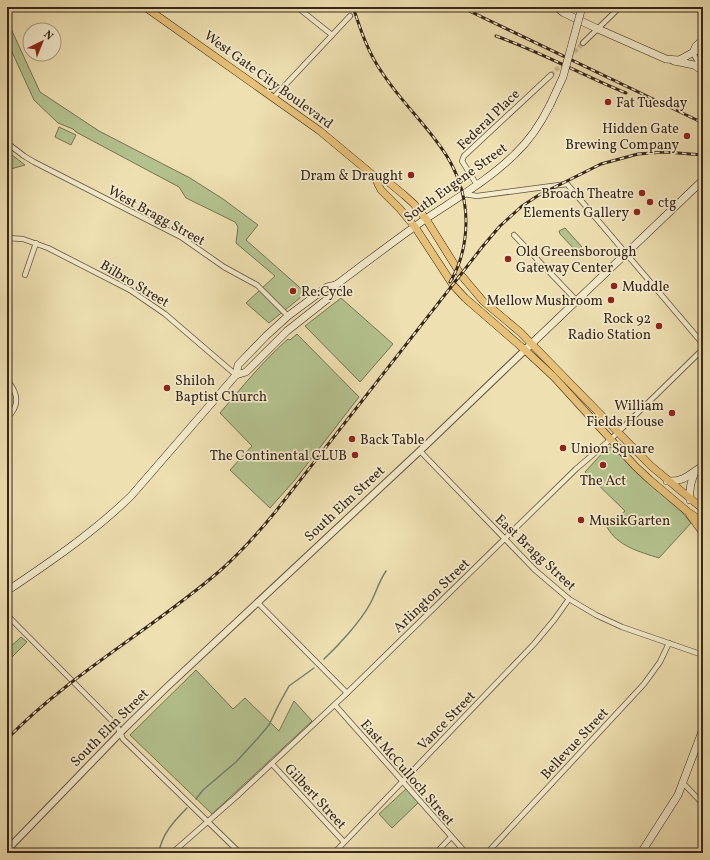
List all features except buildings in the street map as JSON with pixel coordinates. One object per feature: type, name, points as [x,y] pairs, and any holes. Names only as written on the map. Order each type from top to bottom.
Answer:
[{"type":"main road","name":"West Gate City Boulevard","points":[[145,7],[323,134],[374,176],[387,182],[404,195],[414,204],[426,219],[457,269],[483,301],[532,344],[644,460],[667,481],[703,509]]},
{"type":"main road","points":[[556,7],[564,13],[661,58],[694,65],[703,71]]},
{"type":"main road","name":"South Eugene Street","points":[[7,591],[73,545],[126,501],[236,375],[238,365],[288,316],[327,287],[336,285],[426,219],[494,172],[516,154],[537,128],[563,77],[582,7]]},
{"type":"main road","points":[[693,53],[696,46],[703,40]]},
{"type":"main road","points":[[670,60],[681,59],[703,48]]},
{"type":"main road","name":"West Gate City Boulevard","points":[[374,176],[380,190],[400,209],[415,227],[453,285],[554,378],[650,480],[688,512]]},
{"type":"main road","name":"South Elm Street","points":[[525,350],[703,180]]},
{"type":"main road","name":"South Eugene Street","points":[[236,375],[246,372],[287,331],[330,297],[336,285]]},
{"type":"main road","points":[[667,481],[680,480],[696,472],[703,466]]},
{"type":"main road","points":[[690,500],[690,484],[696,472]]},
{"type":"main road","points":[[688,512],[703,522]]},
{"type":"main road","points":[[688,512],[703,533]]},
{"type":"main road","points":[[641,853],[667,813],[683,783],[703,728]]},
{"type":"street","points":[[297,7],[332,35]]},
{"type":"street","points":[[583,43],[620,7]]},
{"type":"street","points":[[274,98],[350,16]]},
{"type":"street","points":[[693,53],[703,71]]},
{"type":"street","name":"Federal Place","points":[[477,184],[462,161],[464,156],[551,75]]},
{"type":"street","name":"West Bragg Street","points":[[7,143],[34,162],[181,237],[224,267],[257,285],[288,316]]},
{"type":"street","points":[[463,194],[477,196],[567,184],[703,344]]},
{"type":"street","points":[[514,235],[577,301]]},
{"type":"street","name":"Bilbro Street","points":[[7,238],[23,239],[48,248],[130,290],[165,314],[236,375]]},
{"type":"street","points":[[25,275],[36,243]]},
{"type":"street","name":"Arlington Street","points":[[172,853],[209,822],[335,705],[576,469],[611,439],[703,349]]},
{"type":"street","name":"South Elm Street","points":[[7,850],[121,733],[257,602],[420,451],[525,350]]},
{"type":"street","points":[[7,380],[15,390],[17,399],[13,413],[7,418]]},
{"type":"street","name":"East Bragg Street","points":[[420,451],[535,570],[569,599],[596,615],[622,627],[703,655]]},
{"type":"street","name":"Vance Street","points":[[334,853],[534,644],[569,599]]},
{"type":"street","points":[[257,602],[347,693]]},
{"type":"street","points":[[7,614],[117,726],[124,739],[240,853]]},
{"type":"street","name":"Bellevue Street","points":[[487,853],[644,684],[660,662],[669,644]]},
{"type":"street","name":"East McCulloch Street","points":[[335,705],[466,853]]},
{"type":"street","name":"Gilbert Street","points":[[272,764],[344,842]]},
{"type":"street","points":[[683,783],[703,804]]},
{"type":"street","points":[[436,853],[451,837]]},
{"type":"green space","points":[[7,20],[22,53],[22,62],[26,62],[40,92],[99,131],[190,178],[223,199],[258,225],[246,240],[306,293],[269,323],[246,303],[275,276],[236,243],[238,227],[235,222],[186,198],[179,187],[73,129],[58,123],[34,100],[7,41]]},
{"type":"green space","points":[[59,127],[76,135],[71,145],[55,137]]},
{"type":"green space","points":[[7,151],[25,165],[7,170]]},
{"type":"green space","points":[[565,228],[582,247],[577,252],[560,234],[559,231]]},
{"type":"green space","points":[[341,298],[393,344],[360,382],[305,326]]},
{"type":"green space","points":[[297,334],[359,397],[294,481],[270,508],[230,470],[252,446],[220,413],[270,356],[288,339],[290,340]]},
{"type":"green space","points":[[611,447],[682,512],[691,523],[659,558],[637,551],[623,544],[611,534],[607,527],[625,511],[585,472],[607,448]]},
{"type":"green space","points":[[21,637],[27,642],[7,662],[7,650]]},
{"type":"green space","points":[[196,670],[233,709],[245,698],[279,731],[294,701],[312,721],[212,814],[130,735]]},
{"type":"green space","points":[[408,787],[420,801],[392,828],[379,814]]},
{"type":"waterway","points":[[324,659],[343,640],[361,618],[370,604],[386,571]]},
{"type":"waterway","points":[[196,799],[203,790],[236,762],[269,725],[289,686],[314,668]]},
{"type":"waterway","points":[[159,852],[166,834],[173,823],[187,808]]},
{"type":"tunnel","points":[[551,75],[583,43]]},
{"type":"railway","points":[[353,7],[365,42],[373,58],[396,92],[437,142],[448,158],[457,177],[464,198],[466,229],[460,261],[450,282]]},
{"type":"railway","points":[[461,7],[703,123]]},
{"type":"railway","points":[[496,36],[529,49],[626,93]]},
{"type":"railway","points":[[7,739],[58,693],[196,591],[222,569],[257,534],[483,246],[500,226],[522,206],[539,195],[601,164],[638,154],[665,152],[703,155]]},
{"type":"place","name":"Fat Tuesday","points":[[608,102]]},
{"type":"place","name":"Hidden Gate Brewing Company","points":[[687,136]]},
{"type":"place","name":"Dram & Draught","points":[[411,175]]},
{"type":"place","name":"Broach Theatre","points":[[642,193]]},
{"type":"place","name":"ctg","points":[[650,202]]},
{"type":"place","name":"Elements Gallery","points":[[637,212]]},
{"type":"place","name":"Old Greensborough Gateway Center","points":[[508,259]]},
{"type":"place","name":"Muddle","points":[[614,286]]},
{"type":"place","name":"Re:Cycle","points":[[293,291]]},
{"type":"place","name":"Mellow Mushroom","points":[[611,300]]},
{"type":"place","name":"Rock 92 Radio Station","points":[[659,326]]},
{"type":"place","name":"Shiloh Baptist Church","points":[[167,388]]},
{"type":"place","name":"William Fields House","points":[[672,413]]},
{"type":"place","name":"Back Table","points":[[352,439]]},
{"type":"place","name":"Union Square","points":[[563,448]]},
{"type":"place","name":"The Continental CLUB","points":[[355,455]]},
{"type":"place","name":"The Act","points":[[603,465]]},
{"type":"place","name":"MusikGarten","points":[[581,520]]}]
